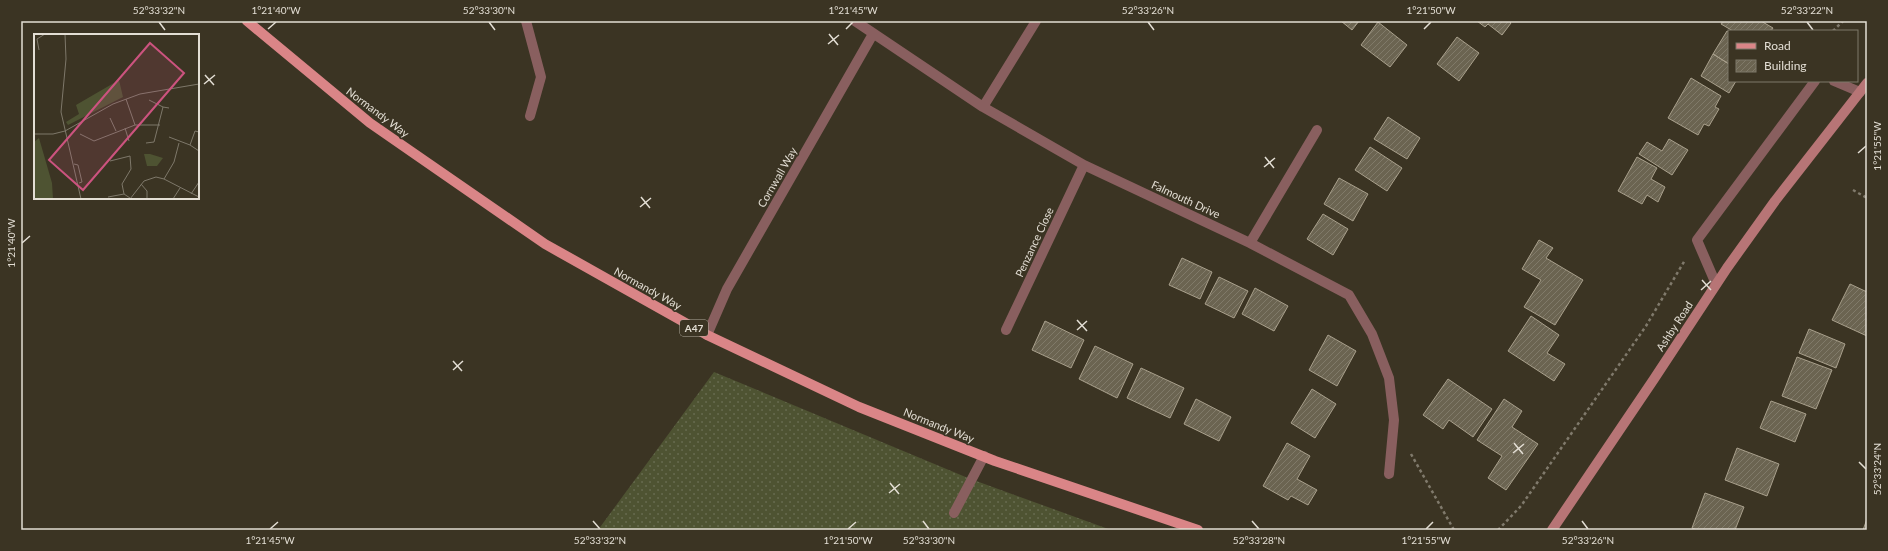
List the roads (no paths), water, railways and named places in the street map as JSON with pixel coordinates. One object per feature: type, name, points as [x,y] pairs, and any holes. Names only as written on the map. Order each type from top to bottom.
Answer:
[{"type":"main road","name":"Normandy Way","points":[[247,21],[370,123],[545,244],[707,335],[859,407],[984,456],[1198,530]]},
{"type":"main road","name":"Ashby Road","points":[[1552,530],[1716,284],[1771,207],[1867,84]]},
{"type":"street","points":[[526,21],[541,77],[530,116]]},
{"type":"street","name":"Falmouth Drive","points":[[855,21],[983,107],[1084,165],[1250,243],[1349,295],[1372,334],[1389,378],[1394,420],[1389,474]]},
{"type":"street","points":[[983,107],[1036,21]]},
{"type":"street","name":"Cornwall Way","points":[[707,335],[727,289],[873,34]]},
{"type":"street","points":[[1716,284],[1697,240],[1814,82]]},
{"type":"street","points":[[1836,82],[1860,92]]},
{"type":"street","points":[[1250,243],[1316,130]]},
{"type":"street","name":"Penzance Close","points":[[1006,330],[1084,165]]},
{"type":"street","points":[[954,513],[984,456]]}]
